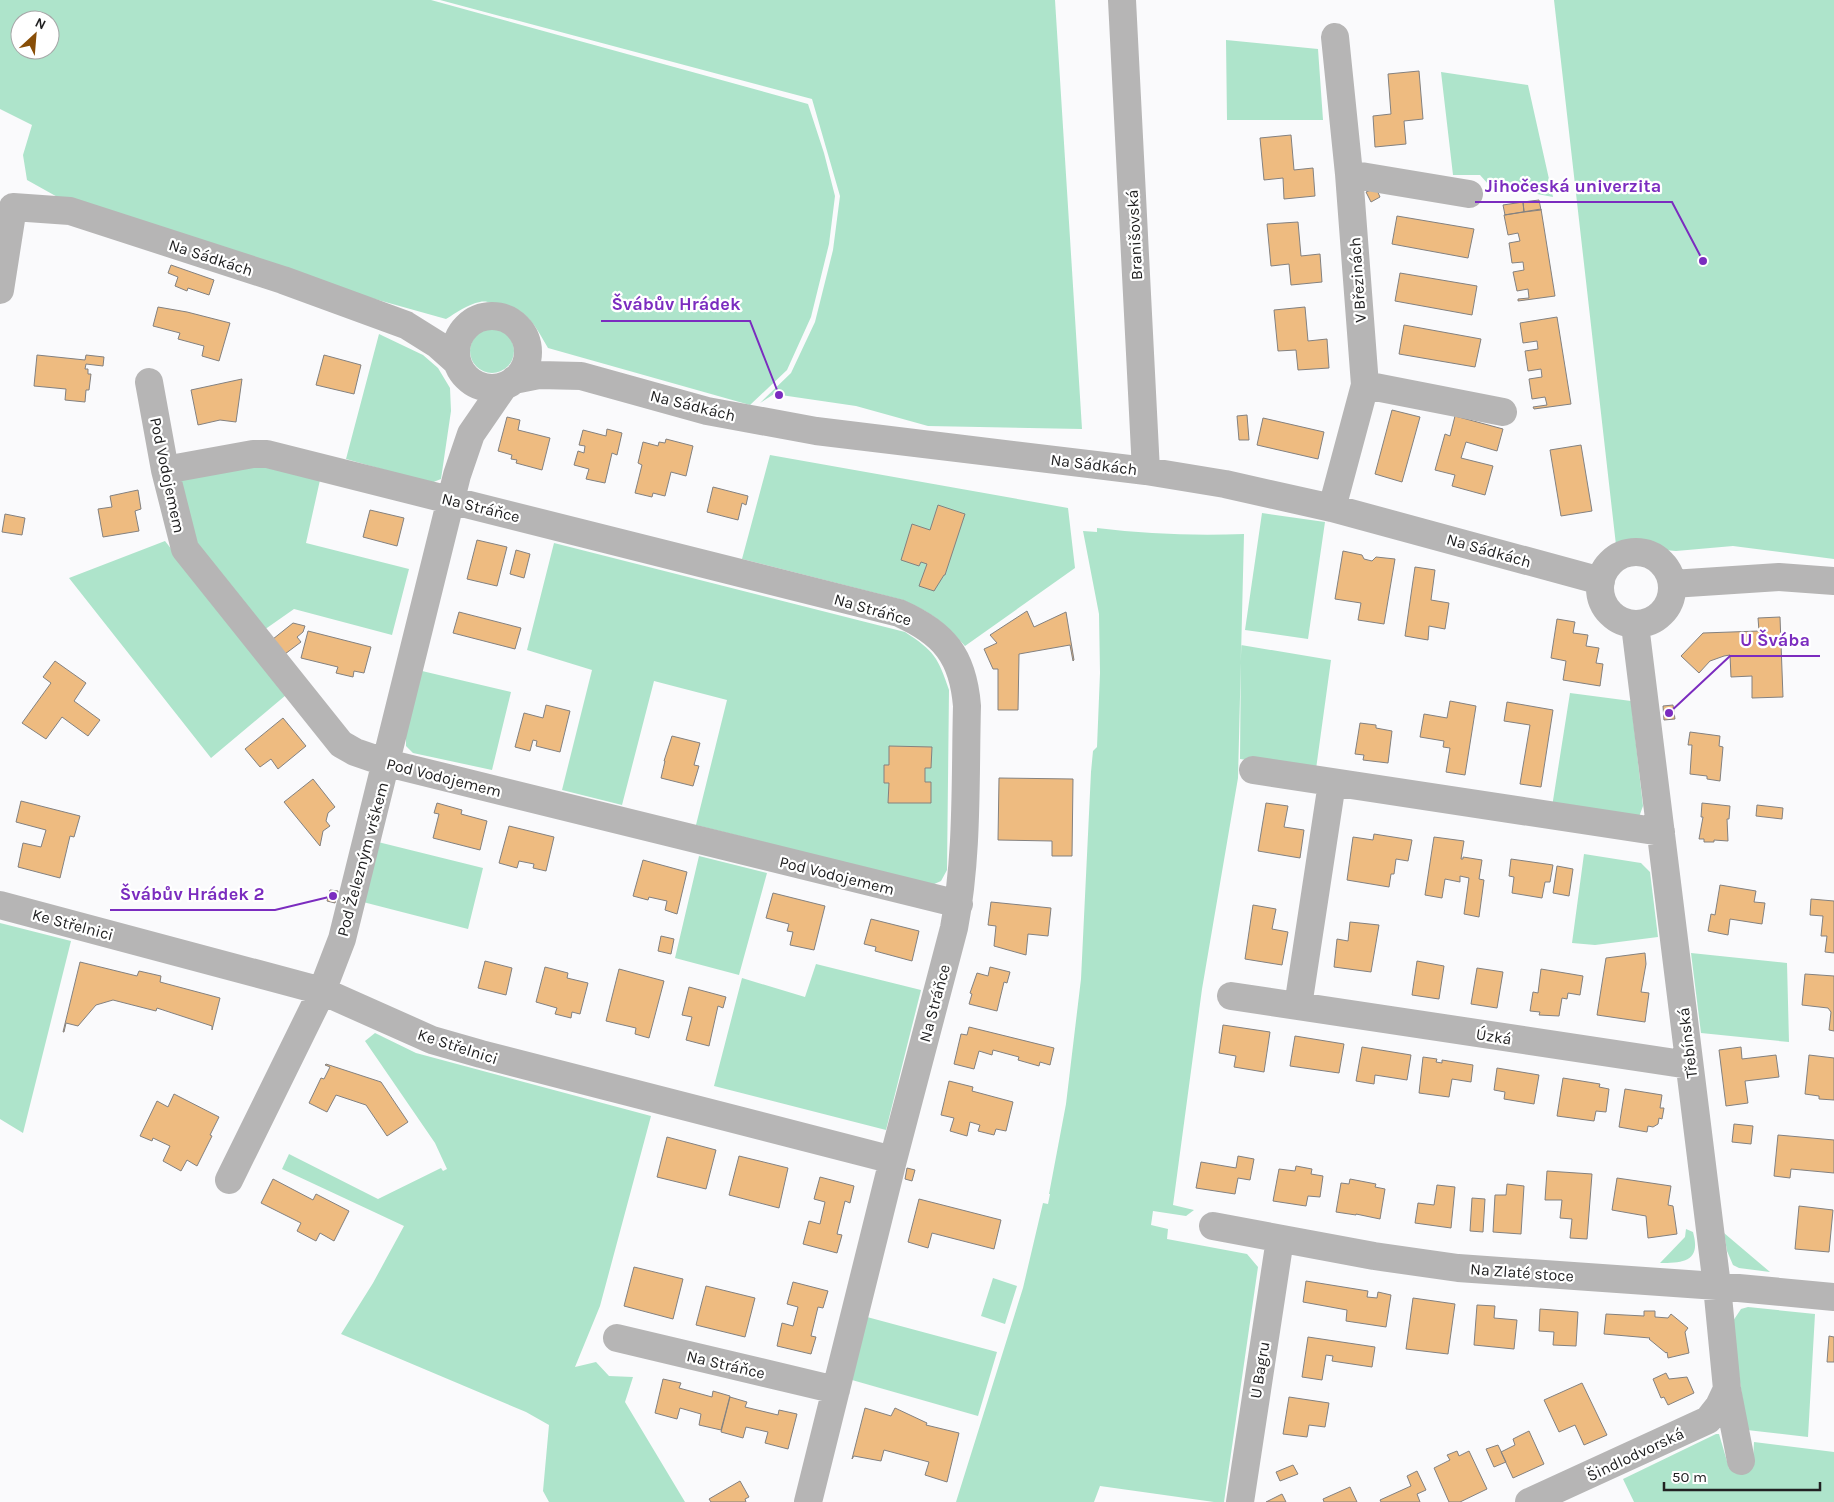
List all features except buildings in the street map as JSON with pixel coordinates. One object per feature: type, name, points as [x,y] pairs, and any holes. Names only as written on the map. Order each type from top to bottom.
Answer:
[{"type":"street","name":"Branišovská","points":[[1122,0],[1146,471]]},
{"type":"street","name":"V Březinách","points":[[1332,508],[1365,385],[1349,174],[1335,37]]},
{"type":"street","points":[[1349,174],[1469,194]]},
{"type":"street","name":"Na Sádkách","points":[[0,290],[13,207],[70,211],[283,280],[406,325],[438,346],[459,367]]},
{"type":"street","points":[[496,315],[508,319],[518,326],[525,336],[528,360],[522,371],[509,383],[492,388],[480,387],[459,367],[455,351],[457,340],[463,329],[472,321],[484,316],[496,315]]},
{"type":"street","name":"Na Sádkách","points":[[406,325],[443,328],[472,321]]},
{"type":"street","name":"Na Sádkách","points":[[525,336],[545,353],[581,376]]},
{"type":"street","name":"Pod Železným vrškem","points":[[459,367],[471,434]]},
{"type":"street","name":"Na Sádkách","points":[[509,383],[539,375],[581,376],[707,410],[816,431],[1146,471],[1225,484],[1332,508],[1601,580]]},
{"type":"street","name":"Pod Vodojemem","points":[[149,382],[165,470],[185,550],[341,744],[355,752],[387,763],[959,904]]},
{"type":"street","name":"Pod Železným vrškem","points":[[229,1180],[322,990],[348,918],[457,475],[471,434],[489,406],[509,383]]},
{"type":"street","points":[[1365,385],[1503,412]]},
{"type":"street","name":"Na Stráňce","points":[[165,470],[253,454],[267,454],[899,613],[919,622],[938,635],[948,647],[966,686],[967,706],[963,876],[959,904],[808,1502]]},
{"type":"street","points":[[1632,553],[1643,553],[1654,557],[1663,564],[1669,573],[1672,584],[1671,596],[1666,608],[1658,617],[1647,623],[1635,625],[1624,623],[1615,618],[1607,610],[1601,596],[1601,580],[1605,570],[1616,558],[1632,553]]},
{"type":"street","points":[[1672,584],[1779,576],[1834,581]]},
{"type":"street","name":"Třebínská","points":[[1635,625],[1717,1286],[1727,1389],[1741,1461]]},
{"type":"street","points":[[1252,770],[1660,832]]},
{"type":"street","points":[[1298,1006],[1332,783]]},
{"type":"street","name":"Ke Střelnici","points":[[0,905],[322,990],[432,1040],[490,1057],[893,1160]]},
{"type":"street","name":"Úzká","points":[[1231,996],[1689,1065]]},
{"type":"street","name":"Na Zlaté stoce","points":[[1213,1226],[1374,1256],[1458,1268],[1717,1286],[1834,1297]]},
{"type":"street","name":"U Bagru","points":[[1240,1502],[1280,1239]]},
{"type":"street","name":"Na Stráňce","points":[[617,1338],[836,1390]]},
{"type":"street","name":"Šindlodvorská","points":[[1529,1502],[1708,1420],[1719,1406],[1727,1389]]},
{"type":"green space","points":[[0,0],[431,0],[808,104],[824,153],[835,196],[829,244],[811,317],[787,370],[750,405],[548,348],[527,316],[503,304],[476,303],[446,319],[278,272],[70,204],[27,180],[23,155],[32,125],[0,109]]},
{"type":"green space","points":[[440,0],[1055,0],[1082,429],[928,426],[856,406],[774,394],[760,403],[791,373],[815,322],[833,250],[840,196],[812,99]]},
{"type":"green space","points":[[1554,0],[1834,0],[1834,559],[1733,546],[1676,551],[1664,550],[1655,543],[1641,540],[1629,540],[1616,545]]},
{"type":"green space","points":[[1226,40],[1318,49],[1323,120],[1227,120]]},
{"type":"green space","points":[[1441,72],[1528,85],[1553,197],[1489,185],[1480,175],[1453,175]]},
{"type":"green space","points":[[492,329],[504,333],[510,339],[514,351],[510,363],[504,369],[492,373],[480,369],[474,363],[470,351],[474,339],[480,333]]},
{"type":"green space","points":[[379,334],[423,355],[438,368],[450,388],[451,411],[441,479],[431,483],[346,459]]},
{"type":"green space","points":[[770,455],[1068,508],[1075,568],[965,646],[937,619],[903,600],[742,559]]},
{"type":"green space","points":[[260,462],[320,480],[306,543],[409,569],[392,635],[294,609],[264,630],[191,546],[179,478]]},
{"type":"green space","points":[[1262,513],[1325,522],[1308,639],[1245,630]]},
{"type":"green space","points":[[1097,528],[1170,534],[1244,534],[1238,778],[1202,989],[1173,1205],[1194,1210],[1186,1216],[1153,1211],[1151,1225],[1168,1229],[1167,1239],[1247,1254],[1258,1267],[1224,1502],[1100,1486],[1094,1502],[956,1502],[1023,1288],[1043,1203],[1048,1204],[1066,1104],[1081,979],[1091,772],[1093,751],[1097,747],[1100,673],[1099,614],[1083,531],[1097,532]]},
{"type":"green space","points":[[165,541],[286,695],[211,758],[69,578]]},
{"type":"green space","points":[[554,543],[905,632],[923,644],[938,662],[949,690],[947,870],[941,881],[932,885],[696,825],[727,700],[654,681],[622,805],[562,790],[592,670],[527,650]]},
{"type":"green space","points":[[1241,645],[1331,660],[1316,769],[1240,759]]},
{"type":"green space","points":[[422,671],[511,692],[492,770],[413,753],[406,746],[406,730]]},
{"type":"green space","points":[[1570,693],[1631,701],[1643,806],[1639,817],[1552,807]]},
{"type":"green space","points":[[378,842],[483,868],[468,929],[363,902]]},
{"type":"green space","points":[[1584,854],[1641,863],[1650,872],[1658,937],[1595,945],[1572,943]]},
{"type":"green space","points":[[699,856],[767,873],[739,975],[675,958]]},
{"type":"green space","points":[[0,923],[71,941],[23,1133],[0,1119]]},
{"type":"green space","points":[[1691,953],[1787,963],[1789,1042],[1701,1033]]},
{"type":"green space","points":[[816,964],[921,990],[886,1130],[714,1086],[742,978],[805,997]]},
{"type":"green space","points":[[375,1033],[416,1053],[651,1116],[600,1306],[575,1367],[596,1362],[609,1376],[633,1377],[625,1402],[685,1502],[549,1502],[543,1491],[549,1425],[526,1412],[341,1334],[373,1283],[404,1226],[282,1169],[289,1154],[378,1199],[441,1168],[443,1171],[447,1169],[435,1143],[365,1041]]},
{"type":"green space","points":[[1686,1229],[1693,1232],[1695,1249],[1693,1255],[1684,1261],[1660,1263],[1685,1237]]},
{"type":"green space","points":[[1724,1233],[1770,1272],[1739,1268],[1733,1265],[1727,1251]]},
{"type":"green space","points":[[993,1278],[1017,1286],[1005,1324],[981,1316]]},
{"type":"green space","points":[[1748,1307],[1815,1314],[1808,1437],[1747,1430],[1734,1341],[1733,1321],[1741,1309]]},
{"type":"green space","points":[[867,1317],[997,1352],[978,1416],[852,1380]]},
{"type":"green space","points":[[1719,1434],[1729,1468],[1753,1460],[1754,1442],[1834,1452],[1834,1502],[1634,1502],[1623,1479]]},
{"type":"place","name":"Jihočeská univerzita","points":[[1703,261]]},
{"type":"place","name":"Švábův Hrádek","points":[[779,395]]},
{"type":"place","name":"U Švába","points":[[1669,713]]},
{"type":"place","name":"Švábův Hrádek 2","points":[[333,896]]}]
